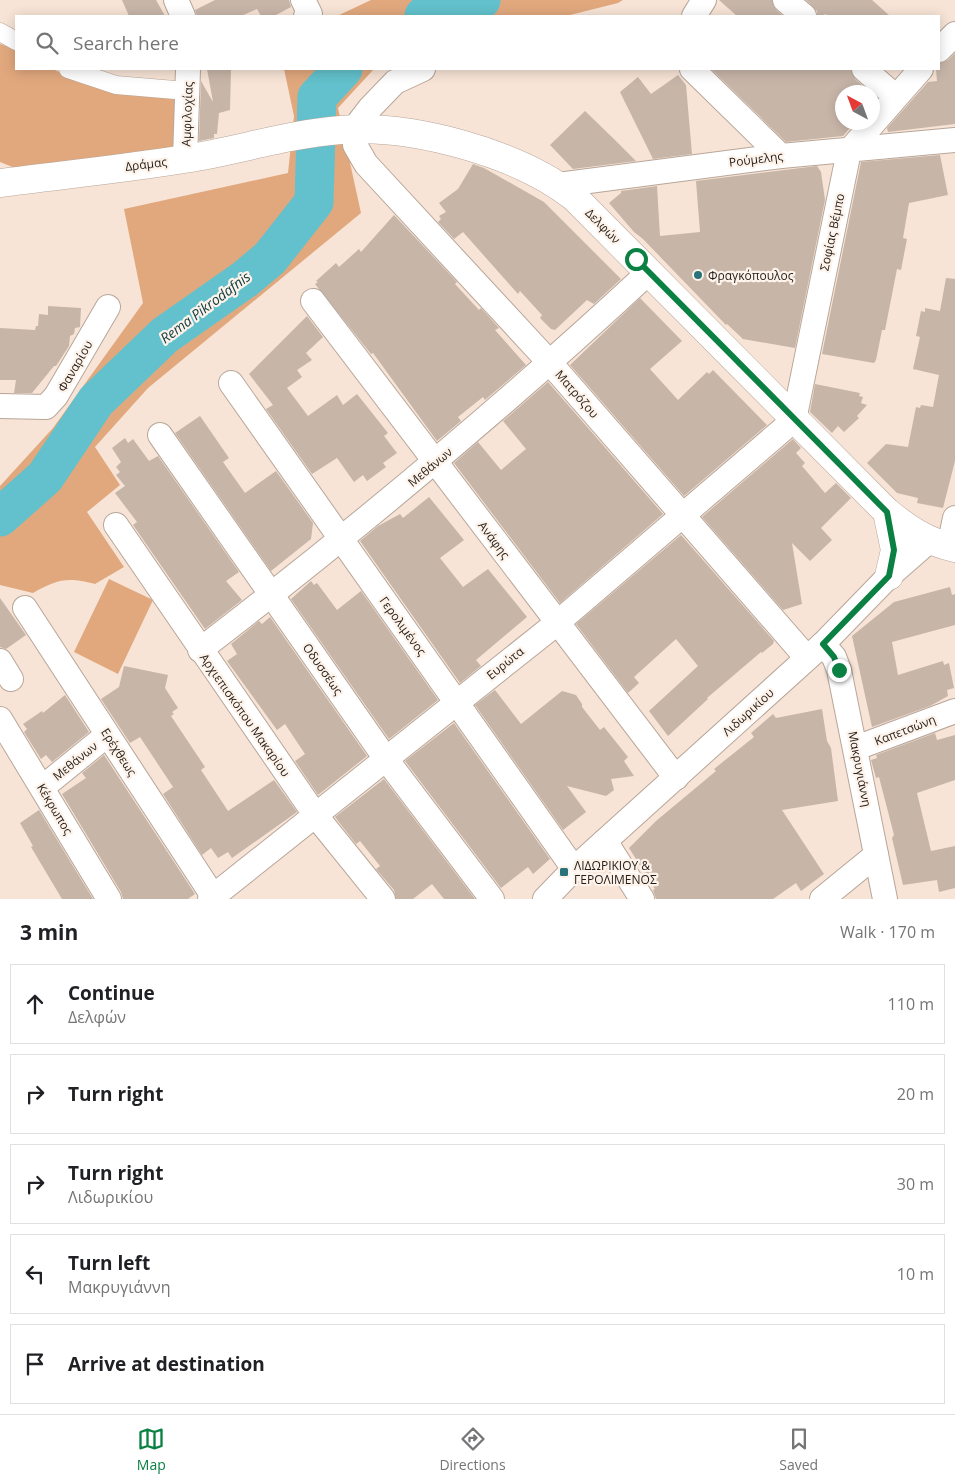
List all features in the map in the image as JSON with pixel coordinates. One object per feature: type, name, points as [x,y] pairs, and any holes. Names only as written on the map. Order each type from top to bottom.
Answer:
[{"type":"street","points":[[176,0],[183,15]]},
{"type":"street","points":[[303,0],[310,14],[308,15]]},
{"type":"street","points":[[695,15],[704,0]]},
{"type":"street","points":[[785,0],[803,15]]},
{"type":"street","points":[[0,32],[15,40]]},
{"type":"street","points":[[940,49],[955,34]]},
{"type":"street","points":[[71,70],[116,86],[188,80]]},
{"type":"street","points":[[348,130],[395,82],[422,70]]},
{"type":"street","points":[[693,70],[782,156]]},
{"type":"street","points":[[865,70],[895,96]]},
{"type":"street","name":"Σοφίας Βέμπο","points":[[794,420],[849,151],[895,96],[920,70]]},
{"type":"street","name":"Αμφιλοχίας","points":[[185,159],[188,80]]},
{"type":"street","name":"Δράμας","points":[[0,183],[185,159],[290,137],[348,130]]},
{"type":"street","name":"Δελφών","points":[[348,130],[383,130],[481,150],[512,160],[558,185],[589,212],[887,512],[914,534],[945,545]]},
{"type":"street","name":"Ματρόζου","points":[[348,130],[366,164],[551,364],[683,516],[815,651]]},
{"type":"street","name":"Ρούμελης","points":[[558,185],[782,156],[955,140]]},
{"type":"street","name":"Μεθάνων","points":[[200,650],[271,596],[436,463],[551,364],[649,272]]},
{"type":"street","name":"Ανάφης","points":[[313,301],[676,778]]},
{"type":"street","name":"Φαναρίου","points":[[0,406],[46,407],[56,396],[108,307]]},
{"type":"street","name":"Γερολιμένος","points":[[231,383],[574,869]]},
{"type":"street","name":"Ευρώτα","points":[[212,898],[557,622],[794,420]]},
{"type":"street","name":"Οδυσσέως","points":[[160,435],[386,759],[492,899]]},
{"type":"street","points":[[887,512],[894,550],[889,576]]},
{"type":"street","points":[[945,545],[955,518]]},
{"type":"street","name":"Αρχιεπισκόπου Μακαρίου","points":[[116,525],[200,650],[316,816],[383,899]]},
{"type":"street","name":"Λιδωρικίου","points":[[545,899],[574,869],[815,651],[889,576],[945,545]]},
{"type":"street","name":"Ερέχθεως","points":[[25,608],[212,898]]},
{"type":"street","name":"Μακρυγιάννη","points":[[815,651],[834,657],[839,670],[885,899]]},
{"type":"street","name":"Καπετσώνη","points":[[856,748],[955,711]]},
{"type":"street","name":"Κέκρωπος","points":[[0,719],[110,899]]},
{"type":"street","name":"Μεθάνων","points":[[43,788],[107,735]]},
{"type":"street","points":[[605,841],[642,899]]},
{"type":"street","points":[[822,899],[876,855]]},
{"type":"shaded area","points":[[371,0],[623,0],[618,3],[570,15],[339,15]]},
{"type":"shaded area","points":[[0,44],[15,49],[15,70],[55,70],[81,83],[118,93],[178,95],[178,148],[15,168],[0,162]]},
{"type":"shaded area","points":[[284,70],[373,70],[338,108],[361,213],[148,388],[95,447],[120,485],[87,512],[124,567],[95,584],[77,580],[56,582],[33,593],[0,585],[0,486],[53,428],[143,303],[124,209],[288,173],[294,116]]},
{"type":"shaded area","points":[[109,579],[153,600],[118,674],[74,652]]},
{"type":"building","points":[[122,0],[156,0],[164,15],[129,15]]},
{"type":"building","points":[[215,0],[289,0],[291,7],[276,15],[260,15],[257,9],[243,15],[197,15],[195,10]]},
{"type":"building","points":[[719,0],[772,0],[776,10],[782,15],[736,15]]},
{"type":"building","points":[[806,0],[872,0],[889,15],[817,15],[817,11]]},
{"type":"building","points":[[955,53],[955,124],[888,132],[887,128],[928,82],[937,81],[936,70],[940,70],[940,63],[948,60]]},
{"type":"building","points":[[207,70],[231,70],[230,110],[219,113],[217,134],[214,134],[214,138],[199,141],[201,81],[213,102]]},
{"type":"building","points":[[712,70],[851,70],[855,79],[862,85],[835,85],[835,130],[848,130],[843,136],[786,142]]},
{"type":"building","points":[[678,75],[686,85],[692,154],[653,159],[620,92],[638,77],[651,94]]},
{"type":"building","points":[[585,111],[636,161],[573,169],[550,145]]},
{"type":"building","points":[[940,155],[948,195],[909,203],[903,238],[907,239],[901,270],[897,269],[885,330],[882,330],[876,360],[874,363],[822,354],[861,162]]},
{"type":"building","points":[[473,164],[484,168],[544,202],[621,279],[594,304],[587,300],[555,330],[551,329],[540,318],[542,315],[520,291],[518,294],[463,232],[454,239],[438,222],[441,219],[439,216],[446,212],[439,203],[458,189]]},
{"type":"building","points":[[817,166],[821,172],[825,200],[795,348],[743,339],[726,325],[634,232],[609,203],[621,191],[657,186],[660,236],[700,232],[696,181]]},
{"type":"building","points":[[394,215],[457,282],[455,284],[479,310],[481,308],[499,328],[495,330],[526,365],[485,400],[483,397],[458,417],[461,421],[437,441],[373,353],[371,354],[315,284],[336,263],[339,267],[359,249],[361,252]]},
{"type":"building","points":[[946,278],[955,279],[955,461],[943,508],[917,503],[918,498],[897,493],[867,463],[886,444],[908,447],[916,407],[920,408],[921,405],[933,407],[939,375],[913,369],[920,337],[916,336],[921,311],[925,312],[925,308],[940,311]]},
{"type":"building","points":[[640,298],[682,341],[650,369],[678,400],[707,372],[709,374],[713,370],[767,425],[684,496],[570,365]]},
{"type":"building","points":[[48,306],[81,308],[80,327],[75,328],[74,334],[70,336],[69,346],[56,366],[32,393],[14,393],[16,380],[0,380],[0,328],[35,330],[36,326],[38,326],[39,314],[48,315]]},
{"type":"building","points":[[307,316],[323,337],[306,353],[312,360],[297,370],[302,377],[287,388],[308,416],[337,395],[343,405],[357,394],[388,433],[384,436],[397,453],[383,463],[386,467],[367,481],[363,475],[354,482],[337,458],[312,474],[266,409],[273,405],[249,374]]},
{"type":"building","points":[[548,382],[663,514],[560,603],[454,463],[478,442],[501,470],[526,449],[503,421]]},
{"type":"building","points":[[815,384],[860,393],[859,396],[863,397],[861,403],[867,405],[857,416],[859,418],[844,432],[838,426],[832,433],[810,412]]},
{"type":"building","points":[[200,416],[229,458],[223,462],[245,493],[276,471],[313,523],[311,539],[271,571],[175,433]]},
{"type":"building","points":[[125,438],[128,443],[133,439],[149,461],[158,456],[239,572],[226,581],[242,600],[205,629],[133,525],[137,522],[115,493],[125,486],[116,475],[120,472],[116,467],[121,462],[112,448]]},
{"type":"building","points":[[793,439],[801,448],[796,453],[805,463],[802,466],[825,493],[836,483],[851,498],[821,528],[832,540],[810,561],[792,543],[802,604],[783,610],[702,517]]},
{"type":"building","points":[[429,497],[464,540],[440,558],[463,587],[488,569],[527,617],[476,660],[481,666],[460,683],[360,541],[378,526],[400,514],[403,518]]},
{"type":"building","points":[[681,535],[774,641],[773,644],[707,698],[668,736],[649,711],[698,666],[676,639],[634,677],[639,683],[628,693],[576,624]]},
{"type":"building","points":[[311,581],[314,585],[317,583],[337,610],[361,591],[438,700],[389,739],[291,599]]},
{"type":"building","points":[[950,587],[952,595],[955,594],[955,625],[892,642],[898,675],[943,661],[944,665],[949,663],[954,688],[947,690],[948,696],[930,706],[872,727],[852,636],[894,602]]},
{"type":"building","points":[[0,598],[26,635],[6,649],[0,647]]},
{"type":"building","points":[[270,617],[367,756],[318,795],[295,761],[305,754],[285,724],[277,730],[227,661],[237,654],[231,644],[259,621],[262,624]]},
{"type":"building","points":[[124,666],[168,675],[165,688],[178,708],[172,712],[174,714],[171,716],[205,767],[201,770],[228,811],[274,780],[297,812],[232,858],[228,852],[218,858],[211,848],[202,855],[163,794],[173,787],[140,737],[130,743],[101,699],[119,687]]},
{"type":"building","points":[[495,690],[521,724],[562,691],[576,695],[582,707],[600,730],[604,727],[628,757],[624,761],[634,776],[611,779],[614,790],[606,796],[567,786],[586,812],[563,830],[475,705]]},
{"type":"building","points":[[65,695],[89,732],[52,762],[46,755],[41,759],[24,732],[27,729],[23,724],[42,711],[43,713]]},
{"type":"building","points":[[822,709],[827,741],[831,748],[838,801],[782,810],[824,874],[801,891],[796,883],[773,899],[656,899],[653,890],[655,889],[629,848],[656,821],[716,771],[714,769],[754,737],[751,733],[773,714],[776,718]]},
{"type":"building","points":[[454,723],[550,859],[533,874],[528,867],[501,888],[405,761]]},
{"type":"building","points":[[935,733],[937,740],[955,735],[955,780],[917,793],[931,851],[955,846],[955,888],[939,892],[937,880],[903,885],[892,838],[894,835],[879,777],[876,778],[871,760],[877,758],[876,755]]},
{"type":"building","points":[[104,755],[195,894],[188,899],[123,899],[121,892],[62,794],[86,778],[82,773]]},
{"type":"building","points":[[384,779],[475,899],[444,899],[432,884],[413,899],[396,899],[394,890],[376,869],[380,866],[360,841],[356,844],[335,817]]},
{"type":"building","points":[[39,810],[93,899],[62,899],[31,847],[33,846],[20,823]]},
{"type":"waterway","name":"Rema Pikrodafnis","points":[[426,15],[435,10],[481,0]]},
{"type":"waterway","name":"Rema Pikrodafnis","points":[[0,517],[45,477],[96,401],[165,335],[245,279],[270,258],[314,202],[317,97],[342,70]]},
{"type":"place","name":"Φραγκόπουλος","points":[[698,275]]},
{"type":"place","name":"ΛΙΔΩΡΙΚΙΟΥ & ΓΕΡΟΛΙΜΕΝΟΣ","points":[[564,872]]},
{"type":"route","points":[[636,259],[887,512],[894,540],[894,558],[889,576],[823,644],[834,657],[839,670]]}]
